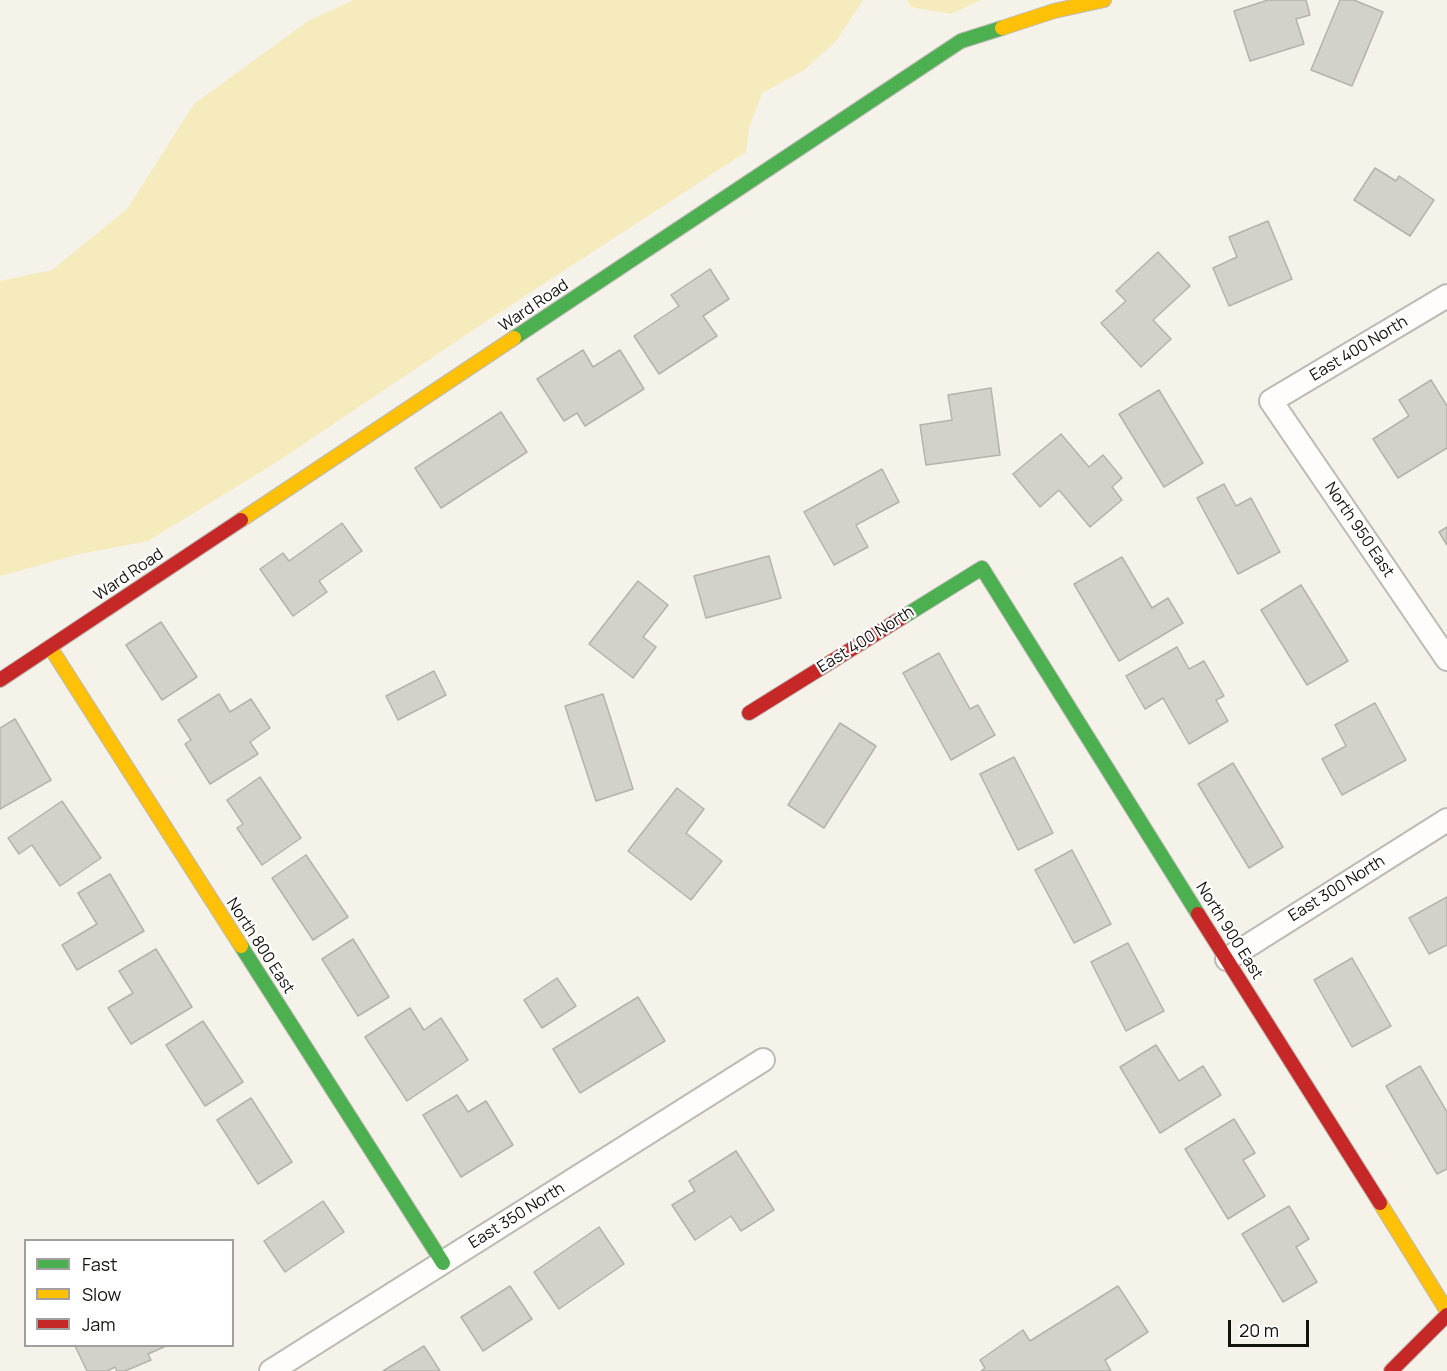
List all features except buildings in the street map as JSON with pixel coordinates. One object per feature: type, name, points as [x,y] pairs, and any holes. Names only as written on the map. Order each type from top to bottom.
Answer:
[{"type":"street","name":"Ward Road","points":[[0,681],[961,42],[1054,11],[1104,0]]},
{"type":"street","name":"East 400 North","points":[[1270,401],[1447,296]]},
{"type":"street","name":"North 950 East","points":[[1270,401],[1447,660]]},
{"type":"street","name":"East 400 North","points":[[749,713],[982,568]]},
{"type":"street","name":"North 900 East","points":[[982,568],[1447,1311]]},
{"type":"street","name":"North 800 East","points":[[50,647],[443,1263]]},
{"type":"street","name":"East 300 North","points":[[1227,959],[1447,820]]},
{"type":"street","name":"East 350 North","points":[[271,1371],[763,1060]]},
{"type":"street","points":[[1391,1371],[1447,1315]]},
{"type":"shaded area","points":[[354,0],[863,0],[836,41],[804,70],[762,93],[749,128],[746,152],[485,322],[280,460],[148,541],[80,554],[0,576],[0,281],[52,270],[127,209],[194,104],[308,21]]},
{"type":"shaded area","points":[[907,0],[981,0],[951,14],[911,7]]},
{"type":"traffic: fast","points":[[514,338],[961,41],[1002,28]]},
{"type":"traffic: fast","points":[[903,617],[982,568],[1198,914]]},
{"type":"traffic: fast","points":[[241,946],[443,1263]]},
{"type":"traffic: slow","points":[[1002,28],[1054,11],[1104,0]]},
{"type":"traffic: slow","points":[[241,520],[514,338]]},
{"type":"traffic: slow","points":[[50,647],[241,946]]},
{"type":"traffic: slow","points":[[1380,1203],[1447,1311]]},
{"type":"traffic: jam","points":[[0,680],[241,520]]},
{"type":"traffic: jam","points":[[749,713],[903,617]]},
{"type":"traffic: jam","points":[[1198,914],[1380,1203]]},
{"type":"traffic: jam","points":[[1391,1371],[1447,1315]]}]
